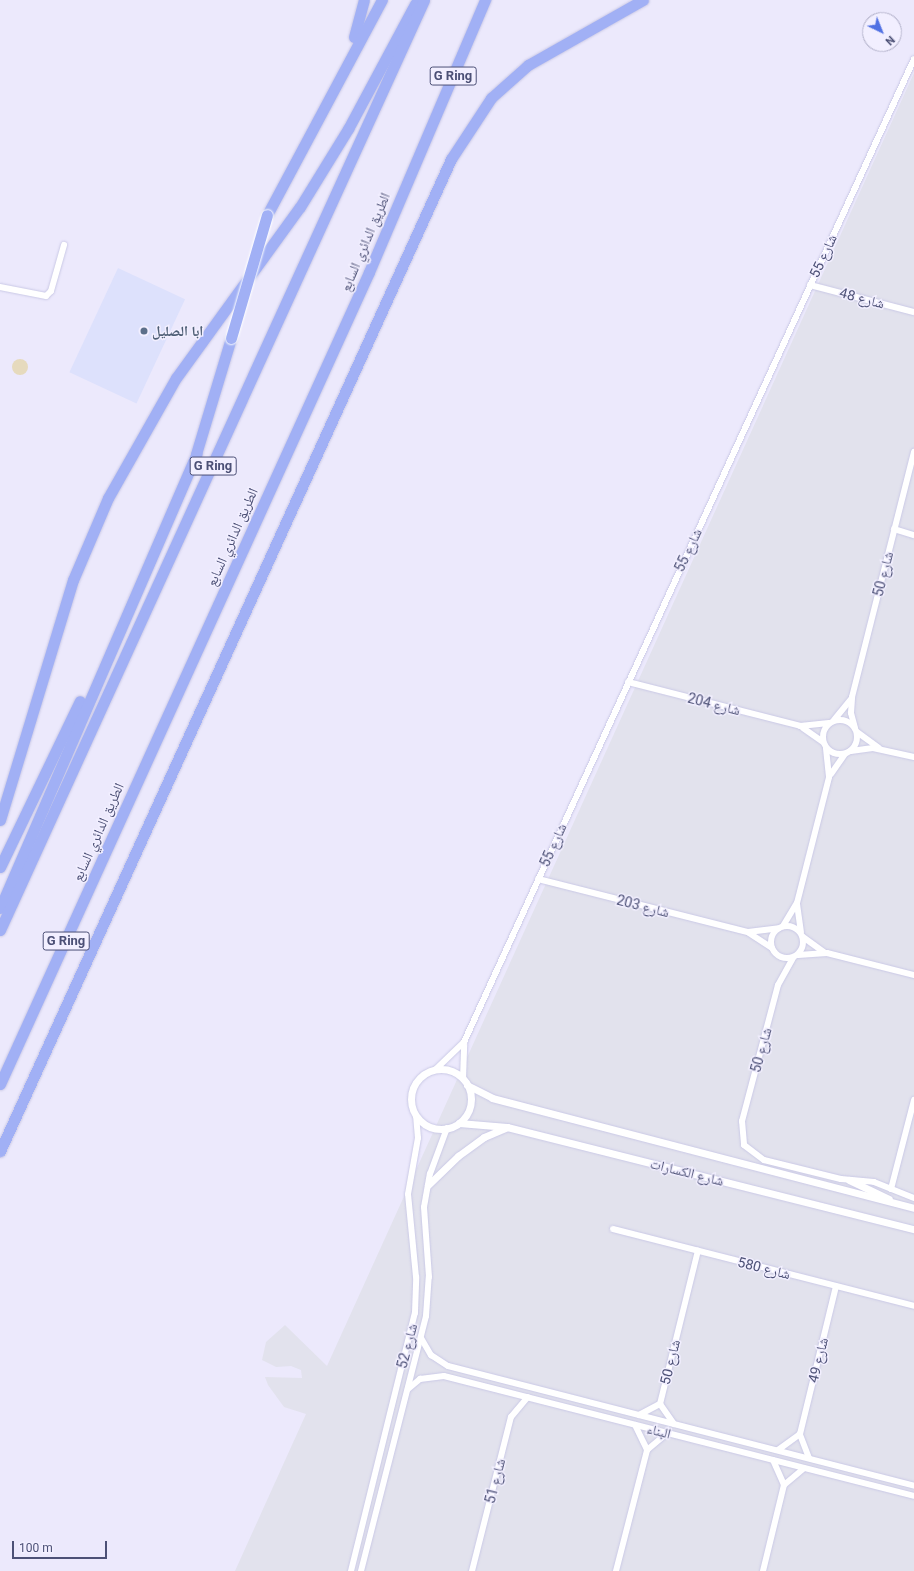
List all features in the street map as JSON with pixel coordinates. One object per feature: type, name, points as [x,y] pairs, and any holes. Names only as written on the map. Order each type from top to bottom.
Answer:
[{"type":"highway","points":[[333,87],[359,27],[364,0]]},
{"type":"highway","points":[[0,908],[112,640],[196,454],[267,215],[333,87],[382,0]]},
{"type":"highway","points":[[0,820],[74,580],[111,492],[176,378],[300,207],[348,129],[417,0]]},
{"type":"highway","name":"G Ring","points":[[0,930],[424,0]]},
{"type":"highway","name":"الطريق الدائري السابع","points":[[0,1084],[369,272],[485,0]]},
{"type":"highway","points":[[0,1151],[452,159],[491,98],[528,65],[643,0]]},
{"type":"highway","points":[[0,867],[54,749],[112,640]]},
{"type":"street","name":"شارع 55","points":[[436,1069],[464,1042],[914,59]]},
{"type":"street","points":[[0,287],[46,296],[51,291],[64,245]]},
{"type":"street","name":"شارع 48","points":[[810,285],[914,312]]},
{"type":"street","name":"شارع 50","points":[[856,730],[852,697],[914,452]]},
{"type":"street","points":[[894,529],[914,535]]},
{"type":"street","name":"شارع 204","points":[[628,682],[800,726],[832,722]]},
{"type":"street","name":"شارع 50","points":[[832,722],[852,697]]},
{"type":"street","points":[[880,748],[856,730],[846,720],[832,722],[823,732],[829,777],[797,903],[771,939],[772,948],[780,957],[795,957],[827,953],[914,975]]},
{"type":"street","name":"شارع 204","points":[[800,726],[825,745]]},
{"type":"street","points":[[829,777],[848,752],[856,730]]},
{"type":"street","points":[[825,745],[835,754],[880,748],[914,757]]},
{"type":"street","name":"شارع 203","points":[[538,879],[748,932],[772,948]]},
{"type":"street","points":[[795,957],[803,947],[797,903]]},
{"type":"street","points":[[781,927],[793,927],[827,953]]},
{"type":"street","name":"شارع 203","points":[[748,932],[781,927]]},
{"type":"street","name":"شارع 50","points":[[795,957],[778,985],[742,1121],[744,1145],[764,1160],[849,1180]]},
{"type":"street","name":"شارع 55","points":[[464,1042],[465,1082]]},
{"type":"street","points":[[436,1069],[425,1074],[413,1087],[411,1105],[416,1116],[426,1125],[447,1128]]},
{"type":"street","name":"شارع الكسارات","points":[[436,1069],[451,1071],[465,1082],[492,1098],[914,1208]]},
{"type":"street","points":[[459,1123],[470,1101],[465,1082]]},
{"type":"street","points":[[891,1189],[914,1100]]},
{"type":"street","name":"شارع 52","points":[[351,1571],[415,1313],[416,1277],[408,1194],[418,1138],[416,1116]]},
{"type":"street","name":"شارع الكسارات","points":[[447,1128],[459,1123],[507,1127],[914,1229]]},
{"type":"street","points":[[428,1185],[458,1156],[484,1137],[507,1127]]},
{"type":"street","name":"شارع 52","points":[[361,1571],[421,1338],[428,1296],[423,1223],[428,1185],[447,1128]]},
{"type":"street","points":[[849,1180],[898,1204]]},
{"type":"street","points":[[849,1180],[868,1181],[914,1198]]},
{"type":"street","name":"شارع 580","points":[[613,1230],[914,1306]]},
{"type":"street","name":"شارع 50","points":[[639,1415],[660,1404],[698,1251]]},
{"type":"street","name":"شارع 49","points":[[800,1434],[836,1286]]},
{"type":"street","name":"البناء","points":[[421,1338],[431,1356],[448,1366],[914,1486]]},
{"type":"street","name":"البناء","points":[[408,1389],[420,1379],[436,1376],[914,1496]]},
{"type":"street","name":"شارع 51","points":[[472,1571],[511,1417],[528,1398]]},
{"type":"street","name":"شارع 50","points":[[660,1404],[674,1424]]},
{"type":"street","points":[[635,1425],[647,1450]]},
{"type":"street","points":[[616,1571],[647,1450],[667,1433]]},
{"type":"street","points":[[778,1450],[800,1434],[809,1458]]},
{"type":"street","points":[[763,1571],[784,1485],[781,1471],[772,1460]]},
{"type":"street","points":[[784,1485],[804,1468]]},
{"type":"shaded area","points":[[914,73],[914,1571],[235,1571],[306,1414],[284,1407],[268,1385],[265,1377],[302,1378],[301,1370],[291,1366],[276,1367],[262,1360],[266,1342],[285,1325],[327,1366]]},
{"type":"shaded area","points":[[118,268],[185,299],[136,403],[69,372]]},
{"type":"shaded area","points":[[20,359],[27,364],[28,367],[23,374],[20,375],[13,370],[12,367],[17,360]]},
{"type":"place","name":"ابا الصليل","points":[[144,331]]}]
